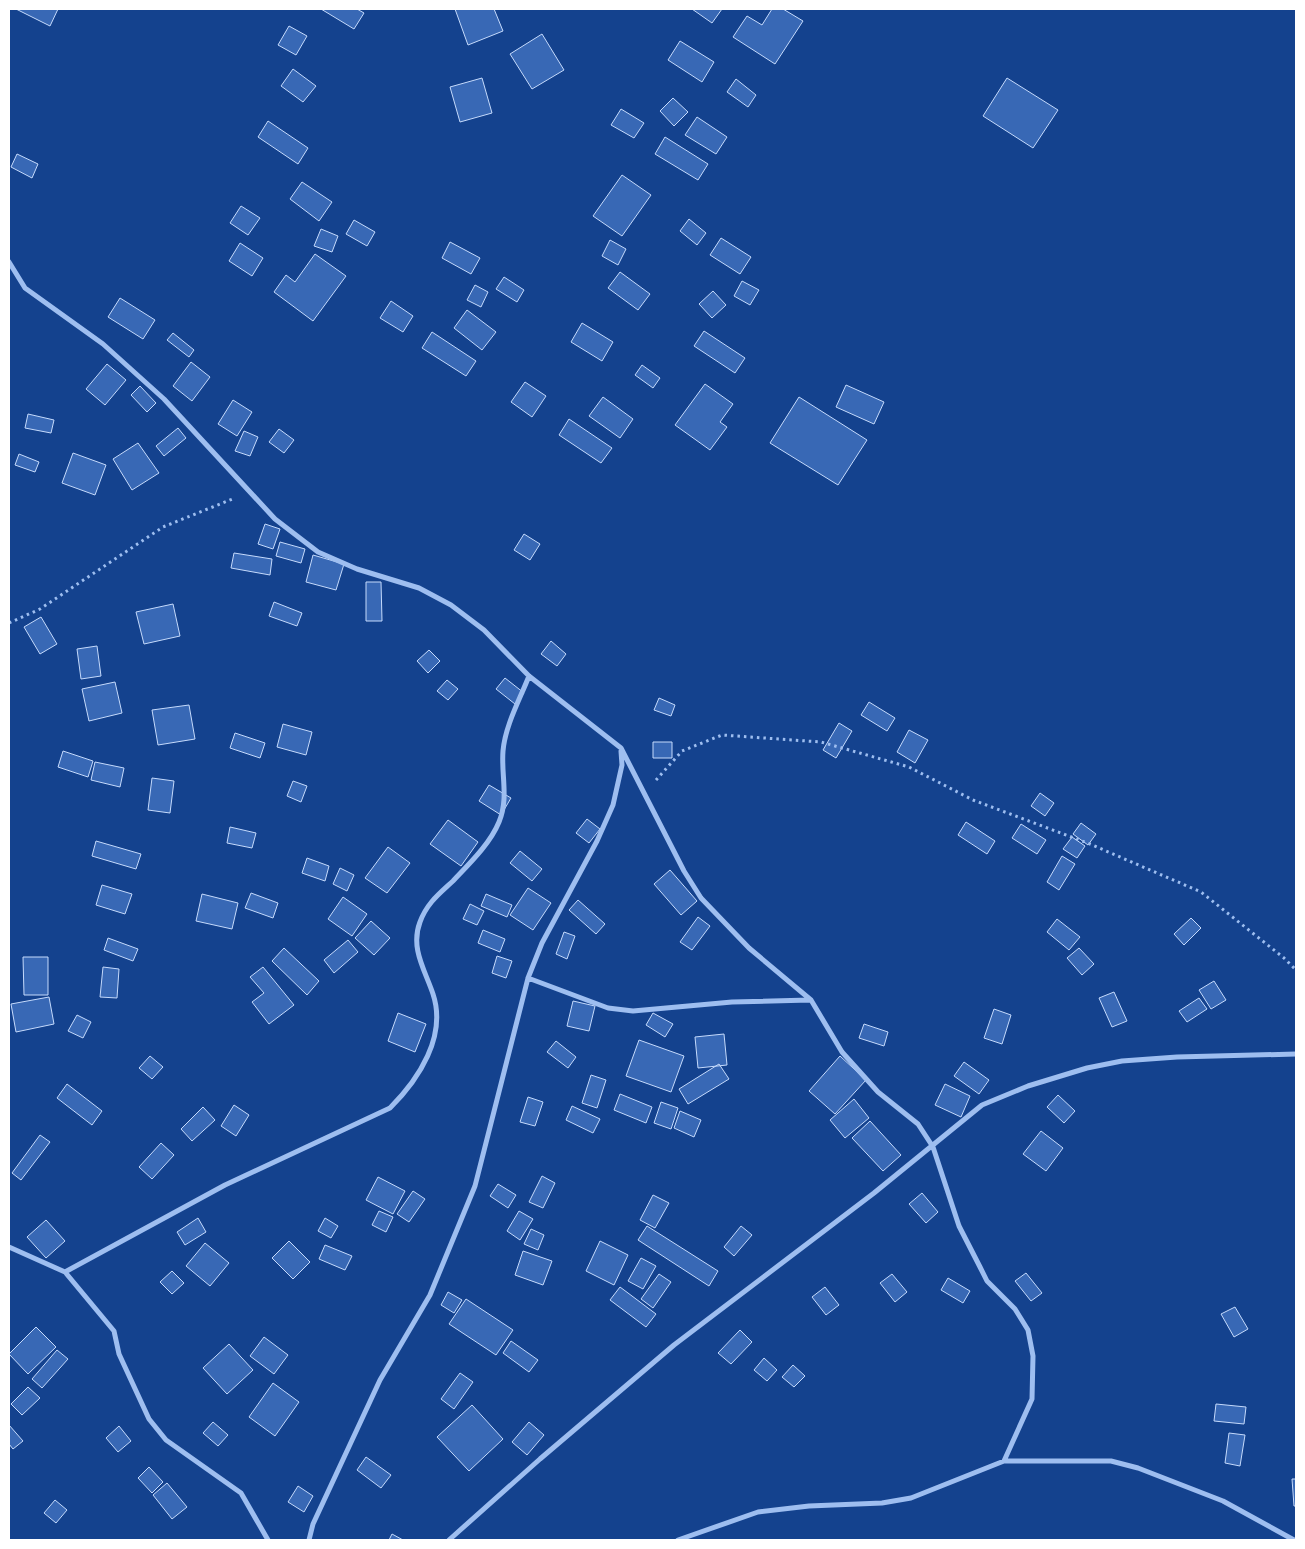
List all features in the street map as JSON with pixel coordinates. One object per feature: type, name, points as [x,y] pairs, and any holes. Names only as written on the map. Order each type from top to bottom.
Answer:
[{"type":"street","points":[[9,262],[25,288],[103,344],[164,399],[275,519],[318,552],[356,569],[419,588],[451,605],[484,630],[529,676],[621,748],[684,871],[701,898],[749,948],[811,1000],[842,1052],[878,1092],[918,1124],[933,1147],[959,1226],[980,1267],[988,1281],[1015,1309],[1028,1330],[1033,1356],[1032,1399],[1004,1462]]},
{"type":"street","points":[[65,1272],[225,1185],[390,1108],[409,1089],[420,1073],[434,1039],[437,1016],[434,995],[417,952],[419,923],[429,902],[480,852],[498,823],[504,804],[503,750],[508,727],[529,676]]},
{"type":"street","points":[[309,1540],[313,1524],[380,1380],[430,1294],[475,1186],[528,978],[542,943],[597,841],[614,805],[622,765],[621,748]]},
{"type":"street","points":[[528,978],[608,1008],[633,1011],[732,1002],[811,1000]]},
{"type":"street","points":[[449,1540],[540,1459],[674,1345],[933,1147],[982,1105],[1028,1086],[1087,1068],[1122,1061],[1177,1056],[1296,1054]]},
{"type":"street","points":[[9,1246],[65,1272],[114,1331],[119,1354],[149,1419],[166,1440],[241,1493],[268,1540]]},
{"type":"street","points":[[678,1540],[758,1512],[809,1506],[882,1503],[911,1498],[1004,1462],[1111,1461],[1138,1468],[1223,1502],[1294,1540]]},
{"type":"path","points":[[9,623],[56,598],[162,527],[250,492]]},
{"type":"path","points":[[644,793],[682,751],[722,735],[758,736],[830,745],[909,767],[973,800],[1090,844],[1201,892],[1284,958],[1296,970]]},
{"type":"building","points":[[16,9],[58,9],[50,26]]},
{"type":"building","points":[[321,9],[357,9],[364,13],[354,29]]},
{"type":"building","points":[[455,9],[494,9],[503,31],[468,45]]},
{"type":"building","points":[[692,9],[722,9],[712,23]]},
{"type":"building","points":[[772,9],[783,9],[803,21],[775,64],[733,37],[747,16],[762,25]]},
{"type":"building","points":[[289,26],[307,36],[296,55],[278,45]]},
{"type":"building","points":[[542,34],[564,70],[532,89],[510,54]]},
{"type":"building","points":[[680,41],[714,62],[702,82],[668,60]]},
{"type":"building","points":[[293,69],[316,86],[303,102],[281,86]]},
{"type":"building","points":[[482,78],[492,113],[460,122],[450,87]]},
{"type":"building","points":[[1007,78],[1058,110],[1033,148],[983,116]]},
{"type":"building","points":[[736,79],[756,95],[748,107],[727,92]]},
{"type":"building","points":[[673,98],[688,112],[674,126],[660,111]]},
{"type":"building","points":[[621,109],[644,123],[634,138],[611,125]]},
{"type":"building","points":[[697,117],[727,137],[716,154],[685,135]]},
{"type":"building","points":[[268,121],[308,148],[298,164],[258,137]]},
{"type":"building","points":[[665,137],[708,164],[698,180],[655,154]]},
{"type":"building","points":[[17,154],[38,164],[32,178],[11,167]]},
{"type":"building","points":[[622,175],[651,195],[622,236],[593,216]]},
{"type":"building","points":[[302,182],[332,202],[319,221],[290,199]]},
{"type":"building","points":[[241,206],[260,218],[248,235],[230,223]]},
{"type":"building","points":[[689,219],[706,233],[697,245],[680,231]]},
{"type":"building","points":[[354,220],[375,232],[367,246],[346,234]]},
{"type":"building","points":[[321,229],[338,236],[332,252],[314,246]]},
{"type":"building","points":[[721,238],[751,257],[740,274],[710,255]]},
{"type":"building","points":[[610,240],[626,249],[618,265],[602,256]]},
{"type":"building","points":[[450,242],[480,258],[471,274],[442,258]]},
{"type":"building","points":[[240,243],[263,258],[252,276],[229,261]]},
{"type":"building","points":[[315,254],[346,276],[313,321],[274,292],[286,275],[295,282]]},
{"type":"building","points":[[620,272],[650,294],[638,310],[608,288]]},
{"type":"building","points":[[504,277],[524,290],[517,302],[496,289]]},
{"type":"building","points":[[742,281],[759,290],[750,305],[734,296]]},
{"type":"building","points":[[475,285],[488,292],[481,307],[467,300]]},
{"type":"building","points":[[713,291],[726,305],[712,318],[699,304]]},
{"type":"building","points":[[120,298],[155,320],[143,339],[108,317]]},
{"type":"building","points":[[391,301],[413,316],[403,332],[380,318]]},
{"type":"building","points":[[467,310],[496,332],[482,350],[454,328]]},
{"type":"building","points":[[582,323],[613,342],[602,361],[571,342]]},
{"type":"building","points":[[704,331],[745,358],[735,373],[694,346]]},
{"type":"building","points":[[432,332],[476,361],[466,376],[422,348]]},
{"type":"building","points":[[173,333],[194,350],[189,357],[167,340]]},
{"type":"building","points":[[191,362],[210,377],[192,401],[173,386]]},
{"type":"building","points":[[107,364],[126,380],[105,405],[86,389]]},
{"type":"building","points":[[642,365],[660,378],[653,388],[635,375]]},
{"type":"building","points":[[525,382],[546,396],[532,417],[511,402]]},
{"type":"building","points":[[705,384],[733,404],[720,422],[727,427],[710,450],[675,425]]},
{"type":"building","points":[[846,385],[884,402],[874,424],[836,407]]},
{"type":"building","points":[[140,386],[156,403],[147,412],[131,395]]},
{"type":"building","points":[[603,397],[633,419],[620,438],[589,416]]},
{"type":"building","points":[[799,397],[867,440],[838,485],[770,443]]},
{"type":"building","points":[[233,400],[252,412],[237,436],[218,424]]},
{"type":"building","points":[[28,414],[54,420],[51,433],[25,428]]},
{"type":"building","points":[[569,419],[612,448],[601,463],[559,435]]},
{"type":"building","points":[[178,428],[186,438],[164,456],[156,446]]},
{"type":"building","points":[[279,429],[294,440],[284,453],[269,442]]},
{"type":"building","points":[[244,431],[258,437],[250,456],[235,451]]},
{"type":"building","points":[[138,443],[159,473],[132,490],[113,459]]},
{"type":"building","points":[[73,453],[106,465],[95,495],[62,483]]},
{"type":"building","points":[[19,454],[39,462],[35,472],[15,465]]},
{"type":"building","points":[[265,524],[280,529],[273,549],[258,544]]},
{"type":"building","points":[[524,534],[540,544],[530,560],[514,550]]},
{"type":"building","points":[[280,542],[305,549],[301,563],[276,556]]},
{"type":"building","points":[[234,553],[272,559],[270,575],[231,568]]},
{"type":"building","points":[[313,555],[344,564],[336,590],[306,582]]},
{"type":"building","points":[[366,582],[381,582],[382,621],[366,621]]},
{"type":"building","points":[[274,602],[302,613],[297,626],[269,616]]},
{"type":"building","points":[[173,604],[180,636],[144,644],[136,612]]},
{"type":"building","points":[[41,617],[57,644],[40,654],[24,627]]},
{"type":"building","points":[[551,641],[566,654],[557,666],[541,654]]},
{"type":"building","points":[[97,646],[101,676],[81,679],[77,649]]},
{"type":"building","points":[[429,650],[440,661],[428,673],[417,661]]},
{"type":"building","points":[[505,678],[524,693],[515,704],[496,689]]},
{"type":"building","points":[[447,680],[458,689],[448,700],[437,691]]},
{"type":"building","points":[[115,682],[122,713],[89,721],[82,689]]},
{"type":"building","points":[[659,698],[675,705],[671,716],[654,710]]},
{"type":"building","points":[[869,702],[895,718],[887,731],[861,715]]},
{"type":"building","points":[[189,705],[195,739],[158,745],[152,710]]},
{"type":"building","points":[[839,723],[852,731],[836,758],[823,750]]},
{"type":"building","points":[[283,724],[312,732],[306,755],[277,747]]},
{"type":"building","points":[[909,730],[928,740],[915,763],[897,752]]},
{"type":"building","points":[[235,733],[265,743],[260,758],[230,748]]},
{"type":"building","points":[[653,742],[672,742],[672,758],[653,758]]},
{"type":"building","points":[[63,751],[93,761],[88,777],[58,767]]},
{"type":"building","points":[[95,762],[124,768],[120,787],[91,780]]},
{"type":"building","points":[[152,778],[174,781],[170,813],[148,810]]},
{"type":"building","points":[[293,781],[307,786],[301,802],[287,796]]},
{"type":"building","points":[[489,785],[511,798],[501,815],[479,801]]},
{"type":"building","points":[[1040,793],[1054,803],[1045,816],[1031,806]]},
{"type":"building","points":[[587,819],[600,829],[589,843],[576,833]]},
{"type":"building","points":[[448,820],[478,842],[461,866],[430,844]]},
{"type":"building","points":[[966,822],[995,841],[987,854],[958,835]]},
{"type":"building","points":[[1081,823],[1096,834],[1088,845],[1073,834]]},
{"type":"building","points":[[1021,824],[1046,840],[1037,854],[1012,838]]},
{"type":"building","points":[[230,827],[256,833],[252,848],[227,843]]},
{"type":"building","points":[[1072,837],[1085,846],[1077,858],[1063,849]]},
{"type":"building","points":[[96,841],[141,854],[136,869],[92,856]]},
{"type":"building","points":[[388,847],[410,863],[387,893],[365,878]]},
{"type":"building","points":[[520,851],[542,869],[532,881],[510,863]]},
{"type":"building","points":[[1062,856],[1075,864],[1059,890],[1047,882]]},
{"type":"building","points":[[307,858],[329,866],[325,881],[302,873]]},
{"type":"building","points":[[340,868],[354,875],[347,891],[333,884]]},
{"type":"building","points":[[670,870],[697,901],[681,915],[654,884]]},
{"type":"building","points":[[102,885],[132,894],[125,914],[96,905]]},
{"type":"building","points":[[528,888],[551,903],[533,930],[510,915]]},
{"type":"building","points":[[251,893],[278,903],[273,918],[245,908]]},
{"type":"building","points":[[202,894],[238,903],[232,929],[196,921]]},
{"type":"building","points":[[486,894],[512,905],[507,917],[481,906]]},
{"type":"building","points":[[343,897],[367,914],[352,936],[328,919]]},
{"type":"building","points":[[578,900],[605,924],[596,934],[569,910]]},
{"type":"building","points":[[470,904],[484,911],[477,925],[463,919]]},
{"type":"building","points":[[698,917],[710,926],[692,950],[680,942]]},
{"type":"building","points":[[1191,918],[1201,928],[1184,945],[1174,934]]},
{"type":"building","points":[[1057,919],[1080,937],[1069,950],[1047,932]]},
{"type":"building","points":[[371,921],[390,938],[374,955],[355,938]]},
{"type":"building","points":[[483,930],[505,939],[500,952],[478,943]]},
{"type":"building","points":[[564,932],[575,936],[567,959],[556,954]]},
{"type":"building","points":[[108,938],[138,949],[133,961],[104,950]]},
{"type":"building","points":[[348,940],[358,952],[334,973],[324,960]]},
{"type":"building","points":[[284,948],[319,981],[307,995],[272,961]]},
{"type":"building","points":[[1079,948],[1094,964],[1082,975],[1067,958]]},
{"type":"building","points":[[497,956],[512,961],[506,978],[492,973]]},
{"type":"building","points":[[23,957],[48,957],[48,995],[24,995]]},
{"type":"building","points":[[103,967],[119,969],[117,998],[100,997]]},
{"type":"building","points":[[263,967],[294,1005],[269,1024],[252,1002],[264,993],[250,977]]},
{"type":"building","points":[[1214,981],[1226,1000],[1211,1009],[1199,990]]},
{"type":"building","points":[[1114,992],[1127,1021],[1112,1027],[1099,998]]},
{"type":"building","points":[[49,997],[54,1024],[16,1032],[11,1004]]},
{"type":"building","points":[[1199,998],[1207,1009],[1187,1022],[1179,1011]]},
{"type":"building","points":[[573,1001],[595,1006],[589,1031],[567,1026]]},
{"type":"building","points":[[994,1009],[1011,1015],[1002,1044],[984,1038]]},
{"type":"building","points":[[398,1013],[426,1024],[415,1052],[388,1041]]},
{"type":"building","points":[[653,1013],[673,1024],[665,1037],[646,1025]]},
{"type":"building","points":[[77,1015],[91,1022],[83,1038],[68,1031]]},
{"type":"building","points":[[864,1024],[888,1032],[884,1046],[859,1038]]},
{"type":"building","points":[[724,1034],[727,1065],[698,1068],[695,1037]]},
{"type":"building","points":[[639,1040],[684,1056],[671,1092],[626,1076]]},
{"type":"building","points":[[556,1041],[576,1057],[568,1068],[547,1052]]},
{"type":"building","points":[[150,1056],[163,1067],[152,1079],[139,1068]]},
{"type":"building","points":[[840,1056],[866,1080],[835,1114],[809,1091]]},
{"type":"building","points":[[964,1062],[989,1080],[979,1094],[954,1076]]},
{"type":"building","points":[[719,1064],[729,1079],[688,1104],[679,1089]]},
{"type":"building","points":[[591,1075],[606,1080],[597,1108],[582,1103]]},
{"type":"building","points":[[67,1084],[102,1111],[92,1125],[57,1098]]},
{"type":"building","points":[[945,1084],[970,1096],[961,1117],[935,1105]]},
{"type":"building","points":[[620,1094],[652,1107],[646,1123],[614,1110]]},
{"type":"building","points":[[1058,1095],[1075,1111],[1064,1123],[1047,1107]]},
{"type":"building","points":[[528,1097],[543,1102],[535,1126],[520,1122]]},
{"type":"building","points":[[854,1099],[869,1118],[845,1138],[830,1120]]},
{"type":"building","points":[[661,1102],[678,1108],[671,1129],[654,1123]]},
{"type":"building","points":[[234,1105],[249,1115],[236,1136],[221,1126]]},
{"type":"building","points":[[572,1106],[600,1119],[593,1133],[566,1120]]},
{"type":"building","points":[[203,1107],[215,1120],[192,1141],[181,1129]]},
{"type":"building","points":[[680,1111],[701,1120],[694,1137],[674,1128]]},
{"type":"building","points":[[870,1121],[901,1155],[883,1171],[852,1138]]},
{"type":"building","points":[[1041,1131],[1063,1148],[1046,1171],[1023,1154]]},
{"type":"building","points":[[40,1135],[50,1142],[21,1180],[12,1173]]},
{"type":"building","points":[[161,1143],[174,1155],[152,1179],[139,1167]]},
{"type":"building","points":[[542,1176],[555,1183],[543,1208],[529,1202]]},
{"type":"building","points":[[378,1177],[405,1191],[393,1214],[366,1200]]},
{"type":"building","points":[[498,1184],[516,1195],[508,1208],[490,1196]]},
{"type":"building","points":[[413,1191],[425,1199],[409,1222],[397,1214]]},
{"type":"building","points":[[922,1193],[938,1212],[926,1223],[909,1204]]},
{"type":"building","points":[[653,1195],[669,1203],[655,1228],[640,1220]]},
{"type":"building","points":[[379,1211],[393,1217],[386,1232],[372,1225]]},
{"type":"building","points":[[519,1211],[533,1219],[520,1240],[507,1231]]},
{"type":"building","points":[[198,1218],[206,1232],[185,1245],[177,1232]]},
{"type":"building","points":[[325,1218],[338,1226],[331,1238],[318,1231]]},
{"type":"building","points":[[46,1220],[65,1241],[46,1258],[27,1237]]},
{"type":"building","points":[[647,1226],[718,1271],[709,1286],[638,1240]]},
{"type":"building","points":[[741,1226],[752,1235],[734,1256],[724,1247]]},
{"type":"building","points":[[531,1229],[544,1235],[538,1250],[524,1244]]},
{"type":"building","points":[[289,1241],[310,1262],[293,1279],[272,1258]]},
{"type":"building","points":[[600,1241],[628,1255],[614,1285],[586,1271]]},
{"type":"building","points":[[205,1243],[229,1263],[210,1286],[186,1266]]},
{"type":"building","points":[[325,1245],[352,1256],[345,1270],[319,1259]]},
{"type":"building","points":[[523,1251],[552,1261],[543,1285],[515,1275]]},
{"type":"building","points":[[641,1258],[656,1266],[643,1289],[628,1281]]},
{"type":"building","points":[[172,1271],[184,1283],[172,1294],[160,1282]]},
{"type":"building","points":[[1026,1273],[1042,1293],[1031,1301],[1015,1281]]},
{"type":"building","points":[[659,1274],[671,1282],[653,1308],[641,1299]]},
{"type":"building","points":[[892,1274],[907,1292],[895,1302],[880,1283]]},
{"type":"building","points":[[948,1278],[970,1291],[963,1303],[941,1290]]},
{"type":"building","points":[[620,1287],[656,1314],[646,1327],[610,1300]]},
{"type":"building","points":[[825,1287],[839,1305],[826,1315],[812,1297]]},
{"type":"building","points":[[448,1292],[462,1300],[454,1313],[441,1305]]},
{"type":"building","points":[[466,1299],[513,1330],[496,1355],[449,1324]]},
{"type":"building","points":[[1235,1307],[1248,1329],[1234,1337],[1221,1314]]},
{"type":"building","points":[[36,1327],[56,1347],[28,1374],[9,1354]]},
{"type":"building","points":[[740,1330],[752,1342],[731,1364],[718,1353]]},
{"type":"building","points":[[264,1337],[288,1355],[274,1374],[250,1356]]},
{"type":"building","points":[[511,1341],[538,1360],[529,1372],[503,1353]]},
{"type":"building","points":[[229,1344],[253,1370],[227,1394],[203,1368]]},
{"type":"building","points":[[57,1350],[68,1359],[42,1388],[32,1379]]},
{"type":"building","points":[[764,1358],[777,1370],[767,1381],[754,1370]]},
{"type":"building","points":[[793,1365],[805,1376],[794,1387],[782,1377]]},
{"type":"building","points":[[460,1373],[473,1382],[454,1409],[441,1399]]},
{"type":"building","points":[[273,1383],[299,1402],[275,1436],[249,1417]]},
{"type":"building","points":[[28,1387],[40,1398],[22,1415],[11,1404]]},
{"type":"building","points":[[1216,1404],[1246,1407],[1244,1424],[1214,1421]]},
{"type":"building","points":[[472,1405],[503,1439],[469,1471],[437,1437]]},
{"type":"building","points":[[213,1422],[228,1435],[218,1446],[203,1433]]},
{"type":"building","points":[[529,1422],[544,1435],[527,1455],[512,1442]]},
{"type":"building","points":[[9,1425],[23,1441],[13,1449],[9,1444]]},
{"type":"building","points":[[119,1426],[131,1441],[118,1452],[106,1438]]},
{"type":"building","points":[[1229,1433],[1245,1435],[1240,1466],[1225,1463]]},
{"type":"building","points":[[366,1457],[391,1475],[381,1488],[357,1470]]},
{"type":"building","points":[[149,1467],[163,1482],[152,1493],[138,1478]]},
{"type":"building","points":[[1292,1479],[1296,1479],[1296,1506],[1294,1506]]},
{"type":"building","points":[[167,1483],[187,1507],[172,1519],[153,1495]]},
{"type":"building","points":[[298,1486],[313,1496],[304,1512],[288,1502]]},
{"type":"building","points":[[55,1500],[67,1510],[56,1523],[44,1513]]},
{"type":"building","points":[[392,1534],[403,1540],[389,1540]]}]
